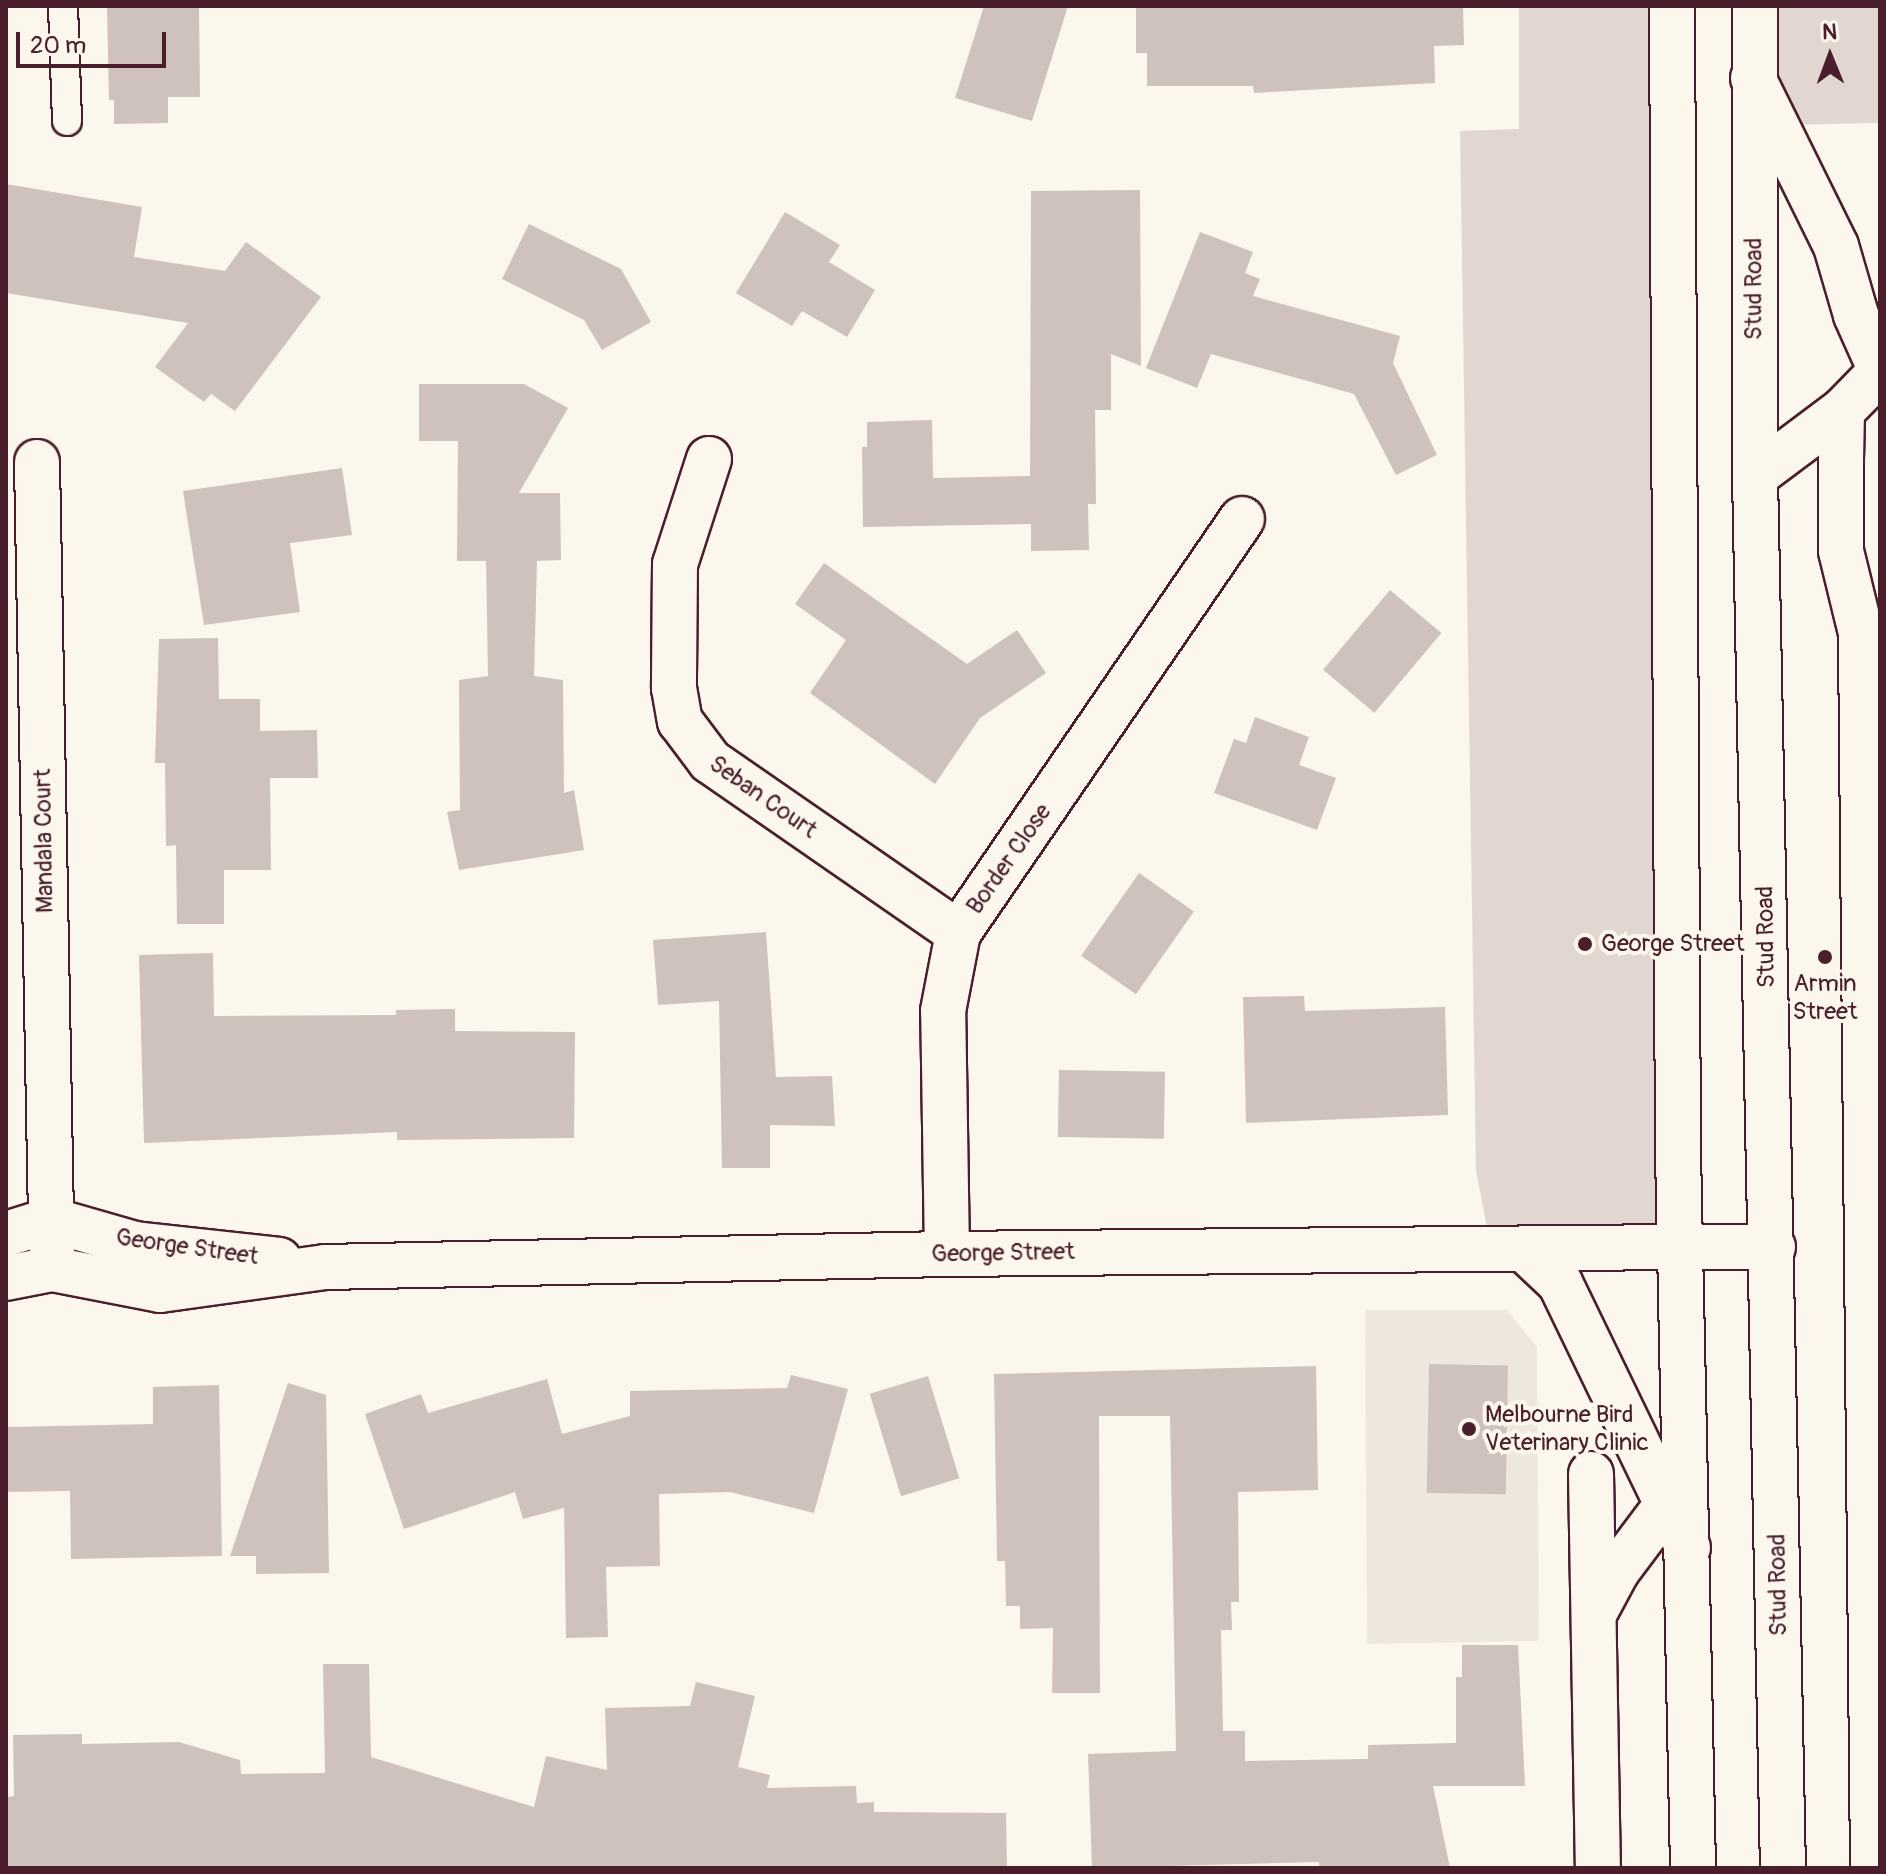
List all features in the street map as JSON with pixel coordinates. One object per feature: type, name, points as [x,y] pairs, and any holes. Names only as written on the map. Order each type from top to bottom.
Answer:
[{"type":"main road","points":[[1672,6],[1682,1247],[1675,1492],[1688,1548],[1693,1868]]},
{"type":"main road","name":"Stud Road","points":[[1755,6],[1755,476],[1773,1247],[1783,1868]]},
{"type":"main road","points":[[1753,78],[1836,246],[1862,333],[1880,371],[1842,411],[1755,476]]},
{"type":"main road","points":[[1842,411],[1841,551],[1861,633],[1871,1009],[1873,1868]]},
{"type":"main road","name":"Seban Court","points":[[709,459],[675,564],[674,688],[680,721],[710,761],[958,933]]},
{"type":"main road","name":"Mandala Court","points":[[37,462],[52,1269]]},
{"type":"main road","name":"Border Close","points":[[947,1254],[943,1011],[958,933],[1242,519]]},
{"type":"main road","points":[[6,1234],[51,1220]]},
{"type":"main road","name":"George Street","points":[[51,1220],[135,1244],[325,1267]]},
{"type":"main road","name":"George Street","points":[[6,1278],[52,1269],[160,1290],[325,1267],[947,1254],[1773,1247]]},
{"type":"main road","points":[[1526,1251],[1553,1272],[1675,1492]]},
{"type":"main road","points":[[1591,1474],[1598,1868]]},
{"type":"main road","points":[[1594,1614],[1617,1571],[1675,1492]]},
{"type":"lane","points":[[63,6],[67,121]]},
{"type":"shaded area","points":[[1519,6],[1671,6],[1682,1247],[1492,1252],[1476,1171],[1460,131],[1519,129]]},
{"type":"shaded area","points":[[1754,6],[1880,6],[1880,123],[1775,125]]},
{"type":"shaded area","points":[[1365,1310],[1507,1310],[1537,1347],[1539,1641],[1367,1644]]},
{"type":"building","points":[[107,6],[199,6],[200,97],[168,97],[168,123],[114,124],[114,100],[109,100]]},
{"type":"building","points":[[984,6],[1068,6],[1032,121],[955,98]]},
{"type":"building","points":[[1136,6],[1463,6],[1464,45],[1434,46],[1435,83],[1254,93],[1253,86],[1147,86],[1147,53],[1136,53]]},
{"type":"building","points":[[6,184],[142,207],[134,257],[225,271],[246,242],[321,297],[235,411],[211,394],[204,402],[155,367],[188,323],[6,293]]},
{"type":"building","points":[[1140,190],[1141,366],[1111,354],[1111,410],[1095,410],[1096,504],[1088,504],[1089,550],[1031,551],[1031,524],[863,527],[862,447],[867,447],[867,422],[932,420],[933,478],[1030,476],[1031,191]]},
{"type":"building","points":[[785,212],[840,245],[829,262],[875,290],[847,337],[802,311],[792,326],[736,293]]},
{"type":"building","points":[[529,224],[621,269],[651,322],[602,350],[584,320],[502,279]]},
{"type":"building","points":[[1200,232],[1253,252],[1245,273],[1260,279],[1253,296],[1400,336],[1393,363],[1437,455],[1396,475],[1354,394],[1211,354],[1197,388],[1146,368]]},
{"type":"building","points":[[419,384],[524,384],[568,408],[519,493],[560,493],[561,560],[537,561],[534,676],[563,680],[564,793],[574,790],[584,850],[459,870],[447,812],[460,810],[459,680],[488,676],[486,561],[457,561],[458,441],[419,441]]},
{"type":"building","points":[[342,468],[352,535],[290,543],[300,612],[204,625],[183,491]]},
{"type":"building","points":[[824,563],[967,664],[1017,630],[1046,673],[980,718],[935,784],[810,693],[846,640],[795,604]]},
{"type":"building","points":[[1390,590],[1441,633],[1374,713],[1323,670]]},
{"type":"building","points":[[218,638],[219,699],[260,699],[260,731],[317,730],[318,778],[270,778],[271,870],[224,870],[224,924],[177,924],[176,845],[166,846],[165,763],[155,763],[159,639]]},
{"type":"building","points":[[1255,717],[1309,737],[1299,765],[1336,778],[1317,830],[1214,793],[1234,739],[1246,743]]},
{"type":"building","points":[[1139,873],[1194,911],[1136,994],[1081,956]]},
{"type":"building","points":[[766,932],[776,1077],[832,1076],[835,1126],[770,1125],[770,1168],[722,1168],[719,1001],[658,1005],[653,940]]},
{"type":"building","points":[[213,953],[214,1016],[396,1015],[396,1010],[455,1009],[455,1031],[575,1032],[574,1138],[397,1140],[397,1132],[144,1143],[139,955]]},
{"type":"building","points":[[1304,996],[1305,1011],[1445,1007],[1448,1115],[1246,1123],[1243,997]]},
{"type":"building","points":[[1059,1070],[1165,1072],[1164,1139],[1058,1137]]},
{"type":"building","name":"Melbourne Bird Veterinary Clinic","points":[[1429,1364],[1508,1365],[1506,1494],[1427,1493]]},
{"type":"building","points":[[1316,1366],[1318,1490],[1238,1492],[1239,1602],[1231,1602],[1232,1630],[1221,1630],[1223,1731],[1245,1731],[1245,1761],[1368,1759],[1368,1745],[1456,1743],[1456,1677],[1462,1677],[1462,1645],[1518,1645],[1525,1786],[1433,1786],[1450,1868],[1319,1868],[1319,1862],[1092,1868],[1088,1754],[1176,1751],[1170,1416],[1099,1416],[1100,1693],[1052,1693],[1053,1628],[1020,1629],[1020,1606],[1006,1606],[1005,1561],[997,1561],[994,1374]]},
{"type":"building","points":[[791,1375],[848,1389],[814,1513],[730,1492],[659,1494],[660,1566],[606,1567],[608,1637],[566,1638],[564,1508],[523,1519],[515,1492],[404,1529],[365,1414],[421,1394],[428,1413],[547,1379],[562,1434],[630,1416],[630,1391],[787,1388]]},
{"type":"building","points":[[928,1376],[959,1478],[901,1496],[870,1394]]},
{"type":"building","points":[[288,1383],[326,1395],[329,1573],[256,1574],[256,1556],[230,1556]]},
{"type":"building","points":[[219,1385],[222,1556],[71,1559],[70,1491],[6,1492],[6,1427],[153,1424],[153,1387]]},
{"type":"building","points":[[323,1664],[369,1664],[371,1757],[534,1807],[546,1756],[607,1770],[605,1708],[690,1706],[696,1682],[755,1696],[738,1767],[770,1775],[767,1788],[856,1786],[857,1803],[874,1802],[874,1812],[1006,1813],[1007,1868],[6,1868],[6,1797],[14,1796],[13,1735],[82,1734],[82,1744],[179,1742],[240,1760],[241,1774],[325,1773]]},
{"type":"place","name":"George Street","points":[[1585,944]]},
{"type":"place","name":"Armin Street","points":[[1825,957]]},
{"type":"place","name":"Melbourne Bird Veterinary Clinic","points":[[1469,1429]]}]
